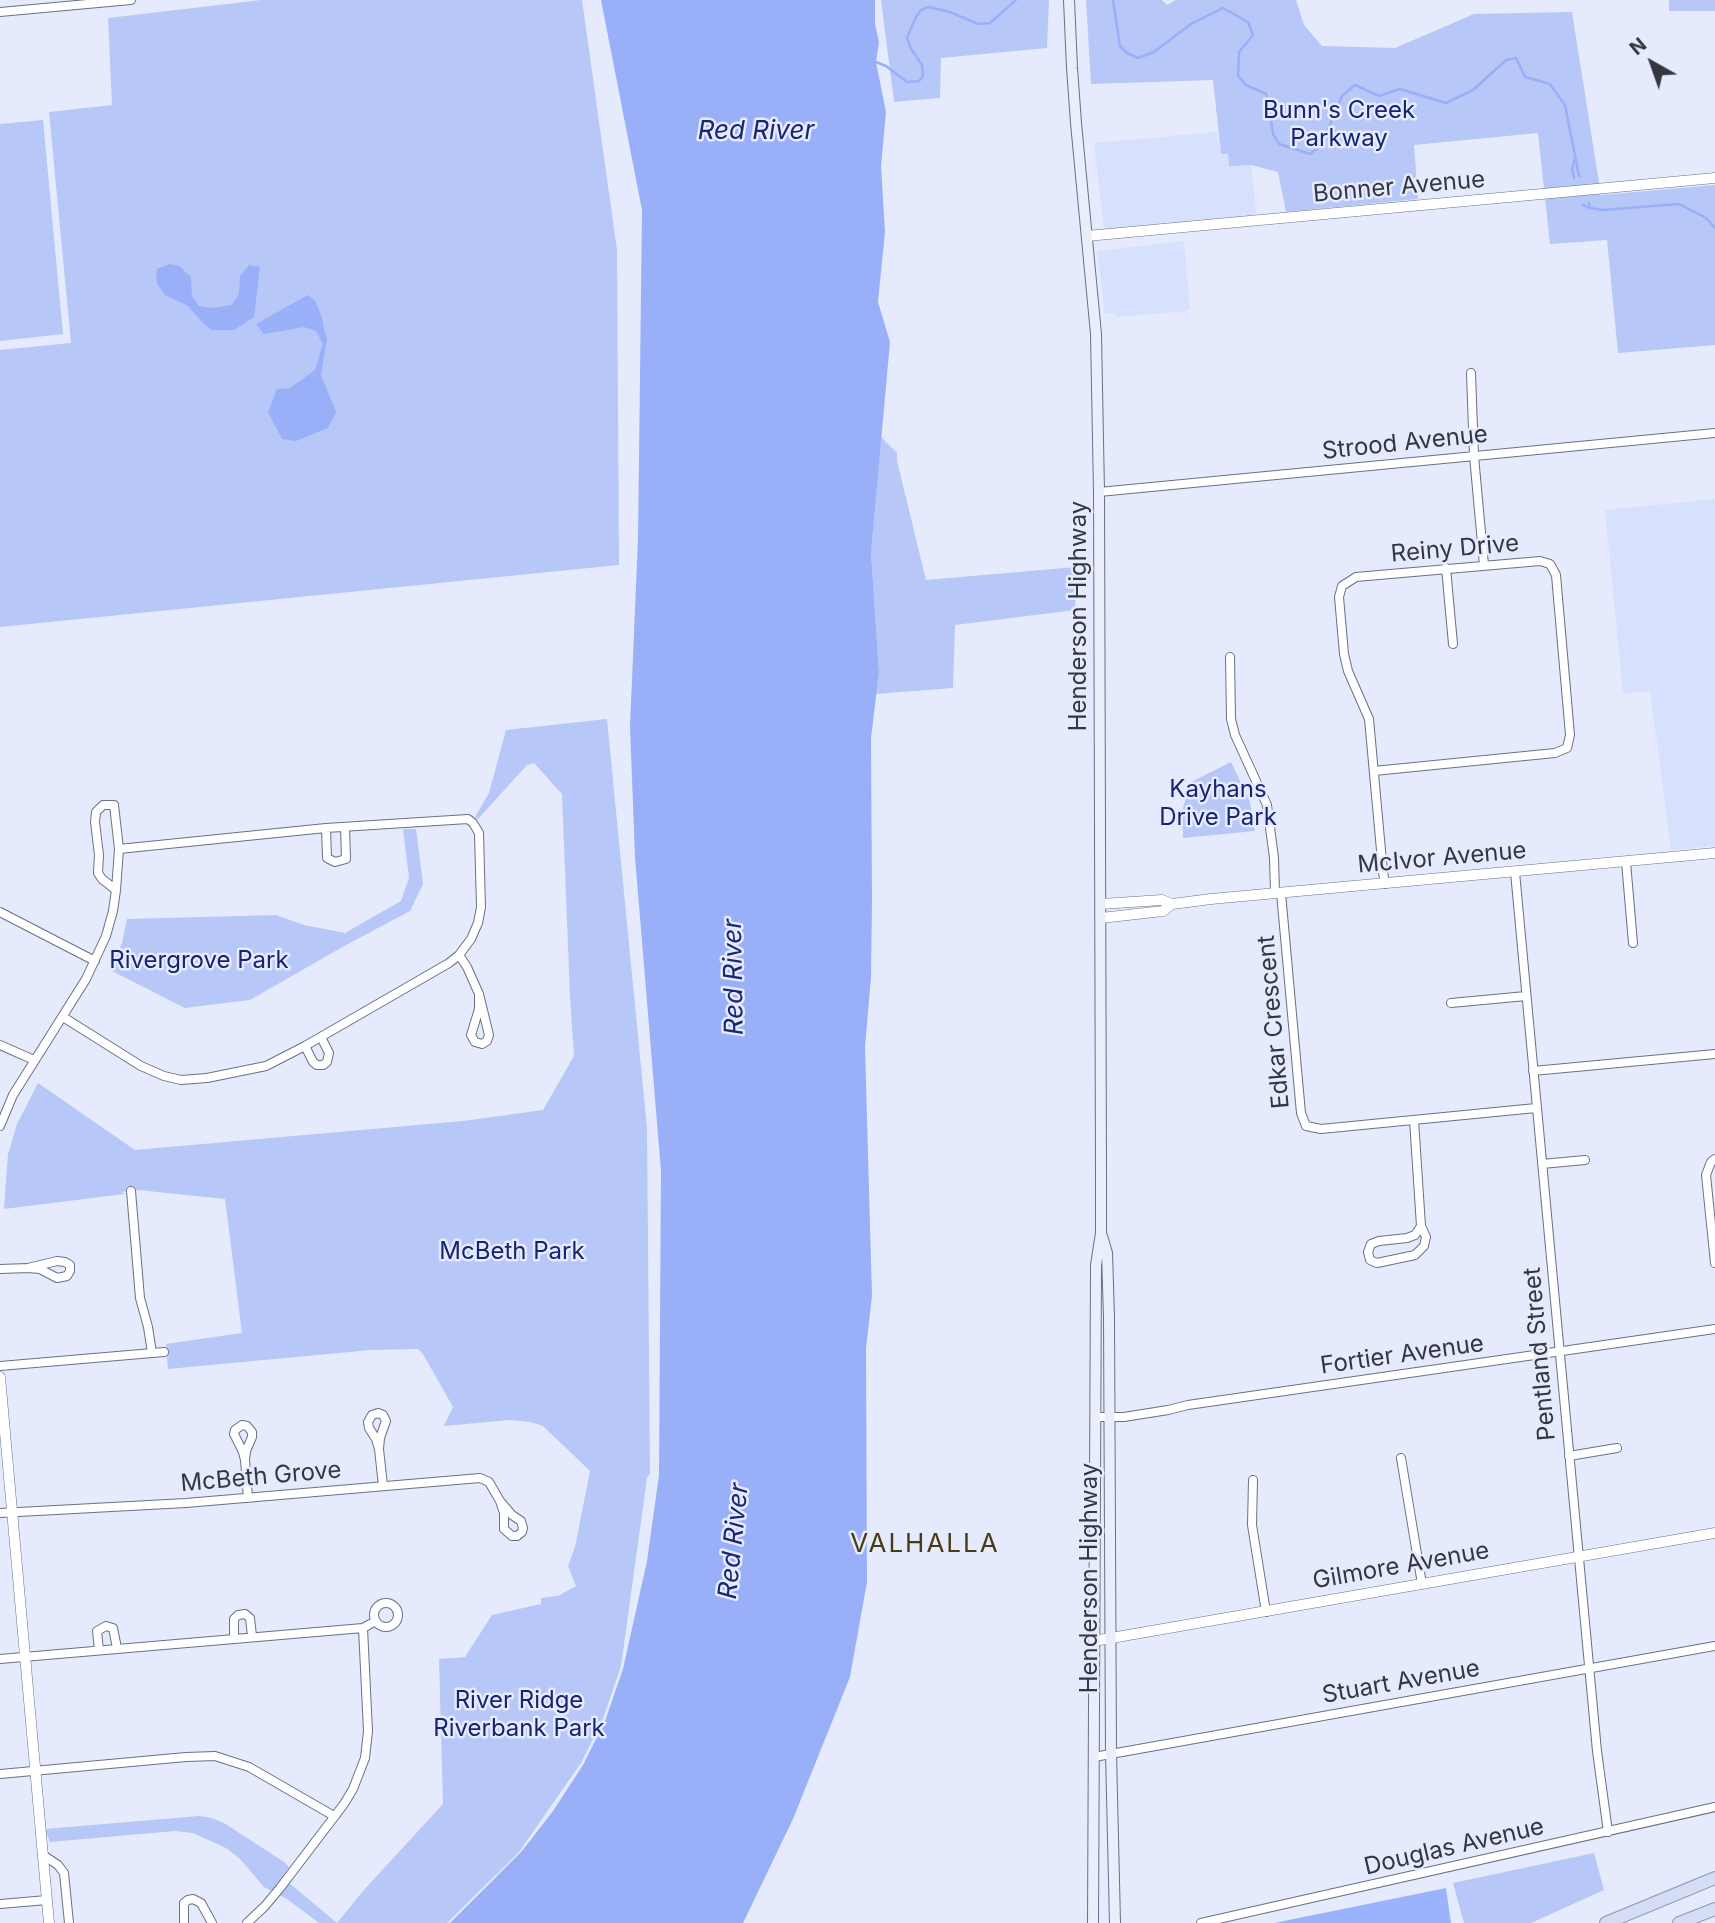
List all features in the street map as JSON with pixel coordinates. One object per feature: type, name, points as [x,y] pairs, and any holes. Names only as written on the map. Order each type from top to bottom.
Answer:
[{"type":"main road","name":"Henderson Highway","points":[[1069,0],[1072,68],[1096,334],[1099,492],[1101,1233],[1096,1265],[1093,1923]]},
{"type":"main road","name":"Henderson Highway","points":[[1101,1233],[1107,1253],[1111,1417],[1111,1754],[1115,1923]]},
{"type":"main road","points":[[1606,1923],[1715,1878]]},
{"type":"main road","points":[[1679,1923],[1715,1909]]},
{"type":"street","points":[[0,12],[131,0]]},
{"type":"street","name":"Bonner Avenue","points":[[1087,236],[1715,178]]},
{"type":"street","points":[[1471,373],[1484,565]]},
{"type":"street","name":"Strood Avenue","points":[[1099,492],[1715,433]]},
{"type":"street","name":"Reiny Drive","points":[[1374,771],[1555,753],[1567,748],[1570,735],[1556,575],[1550,564],[1540,561],[1356,577],[1342,586],[1339,597],[1344,654],[1348,671],[1369,719],[1374,771],[1385,884]]},
{"type":"street","points":[[1446,568],[1453,644]]},
{"type":"street","points":[[1230,657],[1231,719],[1235,736],[1267,805],[1278,893]]},
{"type":"street","points":[[0,1126],[13,1094],[86,979],[106,936],[113,911],[116,890],[119,849],[114,805],[103,805],[96,812],[95,822],[98,873],[116,890]]},
{"type":"street","points":[[63,1017],[141,1066],[164,1076],[181,1080],[207,1078],[266,1066],[449,963],[459,955],[475,930],[481,907],[479,833],[468,819],[326,828],[119,849]]},
{"type":"street","points":[[326,828],[327,858],[335,862],[346,859],[345,827]]},
{"type":"street","name":"McIvor Avenue","points":[[1101,904],[1161,900],[1172,904],[1715,853]]},
{"type":"street","points":[[1626,862],[1633,943]]},
{"type":"street","name":"Pentland Street","points":[[1515,872],[1597,1751],[1608,1832]]},
{"type":"street","name":"Edkar Crescent","points":[[1278,893],[1290,978],[1290,1005],[1302,1120],[1307,1126],[1321,1129],[1536,1108]]},
{"type":"street","name":"McIvor Avenue","points":[[1101,918],[1163,911],[1172,904]]},
{"type":"street","points":[[0,912],[95,961]]},
{"type":"street","points":[[459,955],[479,994],[489,1035],[488,1041],[482,1044],[475,1042],[471,1035],[479,1009],[479,994]]},
{"type":"street","points":[[1451,1003],[1526,996]]},
{"type":"street","points":[[305,1046],[313,1062],[323,1065],[327,1062],[329,1053],[321,1037]]},
{"type":"street","points":[[0,1045],[34,1060]]},
{"type":"street","points":[[1533,1071],[1715,1054]]},
{"type":"street","points":[[1414,1120],[1421,1226],[1426,1237],[1424,1245],[1415,1255],[1377,1263],[1370,1259],[1368,1252],[1371,1244],[1407,1238],[1415,1234],[1421,1226]]},
{"type":"street","points":[[1715,1159],[1706,1175],[1715,1263]]},
{"type":"street","points":[[1542,1164],[1585,1160]]},
{"type":"street","points":[[131,1191],[140,1298],[152,1353]]},
{"type":"street","points":[[0,1269],[28,1268]]},
{"type":"street","name":"Fortier Avenue","points":[[1095,1417],[1124,1417],[1188,1405],[1715,1329]]},
{"type":"street","points":[[0,1366],[164,1352]]},
{"type":"street","points":[[0,1377],[49,1923]]},
{"type":"street","points":[[1569,1456],[1617,1448]]},
{"type":"street","points":[[379,1450],[383,1486]]},
{"type":"street","points":[[1401,1458],[1422,1584]]},
{"type":"street","points":[[245,1460],[248,1498]]},
{"type":"street","name":"McBeth Grove","points":[[0,1513],[248,1498],[481,1478],[489,1482],[500,1501]]},
{"type":"street","points":[[1253,1480],[1252,1525],[1266,1612]]},
{"type":"street","points":[[0,1482],[11,1489]]},
{"type":"street","name":"Gilmore Avenue","points":[[1094,1641],[1715,1533]]},
{"type":"street","points":[[234,1638],[234,1619],[245,1614],[250,1618],[252,1636]]},
{"type":"street","points":[[0,1659],[363,1628],[376,1622]]},
{"type":"street","points":[[99,1650],[97,1631],[106,1626],[113,1628],[117,1648]]},
{"type":"street","points":[[247,1923],[280,1888],[353,1789],[365,1758],[368,1715],[363,1628]]},
{"type":"street","name":"Stuart Avenue","points":[[1094,1757],[1715,1646]]},
{"type":"street","points":[[0,1774],[215,1756],[249,1767],[334,1816]]},
{"type":"street","name":"Douglas Avenue","points":[[1201,1923],[1715,1807]]},
{"type":"street","points":[[43,1855],[58,1865],[64,1873],[69,1923]]},
{"type":"street","points":[[184,1923],[184,1903],[193,1899],[201,1903],[212,1923]]},
{"type":"street","points":[[0,1904],[47,1900]]},
{"type":"shaded area","points":[[1217,132],[1221,154],[1228,154],[1251,165],[1257,217],[1104,230],[1094,143]]},
{"type":"shaded area","points":[[1184,241],[1190,308],[1187,311],[1116,317],[1115,313],[1105,314],[1097,251]]},
{"type":"shaded area","points":[[1715,499],[1715,846],[1671,850],[1650,691],[1623,694],[1605,510]]},
{"type":"shaded area","points":[[1446,1888],[1451,1923],[1274,1923]]},
{"type":"green space","points":[[261,0],[582,0],[617,250],[619,565],[0,627],[0,350],[71,343],[49,112],[112,105],[108,18]]},
{"type":"green space","points":[[881,0],[1049,0],[1047,48],[941,58],[940,98],[894,102]]},
{"type":"green space","name":"Bunn's Creek Parkway","points":[[1086,0],[1162,0],[1167,5],[1176,0],[1296,0],[1304,25],[1322,46],[1395,48],[1474,14],[1572,12],[1601,195],[1715,185],[1715,345],[1618,353],[1607,240],[1550,244],[1538,133],[1414,145],[1418,199],[1286,212],[1278,172],[1251,165],[1229,166],[1228,154],[1221,154],[1213,80],[1091,84]]},
{"type":"green space","points":[[1669,0],[1715,0],[1715,11],[1669,11]]},
{"type":"green space","points":[[43,120],[63,334],[0,341],[0,124]]},
{"type":"green space","points":[[880,436],[897,453],[926,580],[1076,567],[1075,610],[955,625],[953,688],[876,694],[879,672],[871,552]]},
{"type":"green space","name":"McBeth Park","points":[[607,719],[647,1128],[650,1473],[647,1478],[621,1666],[603,1719],[581,1763],[519,1852],[447,1923],[337,1923],[443,1804],[439,1659],[465,1657],[492,1615],[541,1604],[541,1598],[558,1596],[576,1586],[568,1566],[575,1547],[590,1471],[543,1426],[531,1422],[510,1420],[444,1426],[453,1407],[418,1349],[371,1350],[168,1369],[166,1344],[242,1333],[225,1199],[138,1190],[122,1192],[125,1194],[4,1209],[8,1154],[17,1124],[38,1083],[135,1150],[463,1121],[543,1110],[574,1056],[562,794],[534,763],[527,765],[478,819],[475,817],[489,793],[506,730]]},
{"type":"green space","name":"Kayhans Drive Park","points":[[1231,762],[1250,802],[1255,831],[1183,838],[1183,808],[1191,782]]},
{"type":"green space","name":"Rivergrove Park","points":[[403,829],[416,829],[423,884],[410,911],[250,1000],[185,1008],[110,970],[122,943],[127,919],[276,915],[304,925],[345,933],[401,901],[409,878]]},
{"type":"green space","points":[[199,1816],[224,1823],[284,1862],[289,1867],[282,1877],[337,1923],[319,1923],[287,1899],[264,1887],[240,1859],[226,1848],[193,1833],[175,1831],[50,1842],[45,1829]]},
{"type":"green space","points":[[1594,1853],[1604,1890],[1531,1923],[1464,1923],[1453,1883]]},
{"type":"water","name":"Red River","points":[[601,0],[875,0],[875,24],[879,42],[876,62],[886,112],[881,166],[885,232],[878,302],[890,342],[871,552],[879,672],[871,738],[871,977],[865,1047],[872,1296],[866,1348],[867,1582],[850,1677],[793,1819],[743,1923],[450,1923],[522,1851],[553,1811],[583,1765],[605,1721],[623,1669],[647,1561],[659,1475],[661,1171],[635,857],[630,726],[638,539],[642,210]]},
{"type":"water","points":[[170,264],[179,266],[191,277],[192,296],[199,306],[212,308],[232,305],[239,294],[240,276],[249,265],[260,267],[254,317],[234,330],[212,330],[188,306],[165,295],[158,285],[157,269]]},
{"type":"water","points":[[308,295],[315,301],[322,317],[327,338],[321,375],[336,412],[328,428],[296,441],[282,439],[268,412],[277,389],[290,388],[315,370],[323,344],[316,331],[304,327],[264,334],[256,324]]},
{"type":"waterway","points":[[876,62],[907,82],[919,81],[923,76],[922,65],[907,38],[921,10],[929,7],[950,12],[978,24],[990,23],[1016,0]]},
{"type":"waterway","points":[[1113,0],[1120,46],[1138,58],[1154,52],[1191,24],[1223,8],[1248,22],[1253,35],[1239,52],[1238,76],[1246,85],[1266,94],[1273,134],[1279,144],[1310,154],[1321,146],[1342,96],[1355,85],[1379,96],[1400,89],[1446,103],[1473,90],[1506,60],[1516,58],[1525,77],[1550,84],[1565,105],[1579,176]]},
{"type":"waterway","points":[[1574,178],[1572,169],[1575,158]]},
{"type":"waterway","points":[[1589,203],[1590,208],[1602,210],[1679,204],[1706,218],[1715,228]]},
{"type":"waterway","points":[[1583,205],[1590,208]]},
{"type":"district","name":"VALHALLA","points":[[925,1544]]},
{"type":"park label","name":"River Ridge Riverbank Park","points":[[519,1715]]}]
